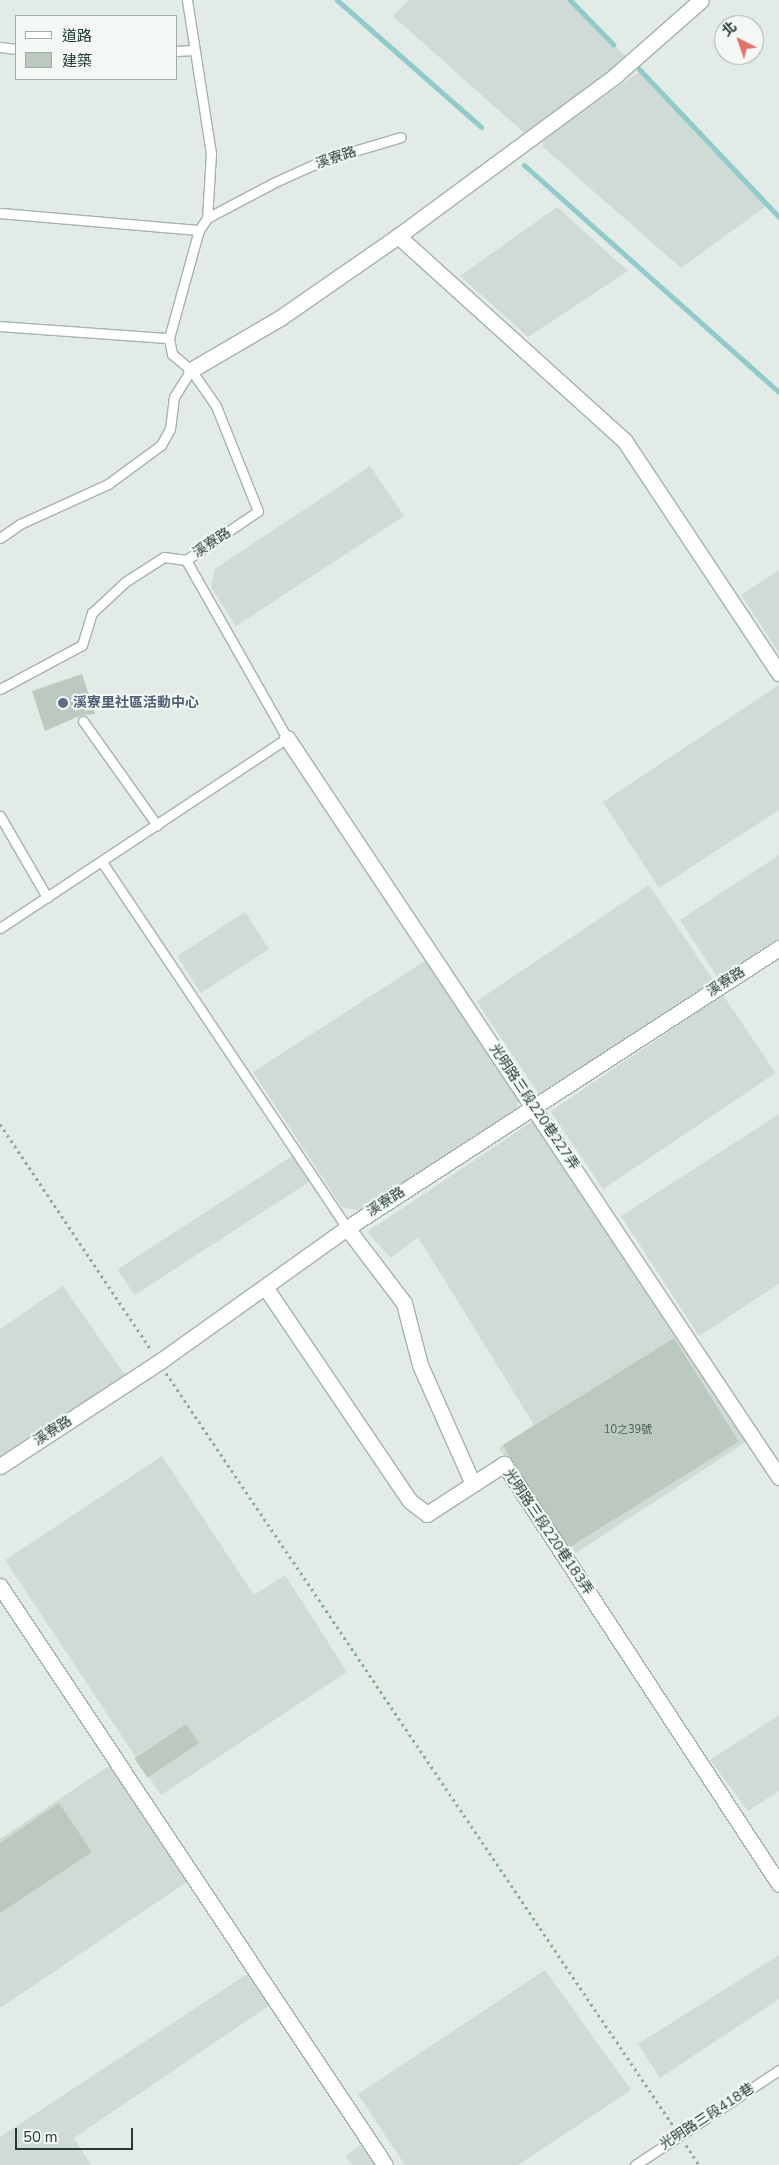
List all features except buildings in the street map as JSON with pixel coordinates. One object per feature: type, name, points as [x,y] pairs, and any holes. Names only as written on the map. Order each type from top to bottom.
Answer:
[{"type":"street","points":[[191,370],[280,318],[398,236],[616,75],[702,0]]},
{"type":"street","points":[[398,236],[624,440],[779,673]]},
{"type":"street","name":"光明路三段220巷227弄","points":[[287,738],[779,1477]]},
{"type":"street","name":"溪寮路","points":[[0,1466],[159,1362],[347,1228],[779,948]]},
{"type":"street","points":[[347,1228],[404,1303],[420,1365],[473,1484]]},
{"type":"street","name":"光明路三段220巷183弄","points":[[265,1287],[410,1500],[427,1514],[504,1464],[779,1884]]},
{"type":"street","points":[[0,1586],[385,2165]]},
{"type":"lane","points":[[187,0],[193,50],[211,153],[207,218]]},
{"type":"lane","points":[[0,47],[15,49]]},
{"type":"lane","points":[[178,51],[193,50]]},
{"type":"lane","name":"溪寮路","points":[[0,689],[82,645],[92,613],[125,582],[164,557],[186,560],[258,510],[216,406],[191,370],[172,354],[169,338],[199,230],[207,218],[324,160],[401,137]]},
{"type":"lane","points":[[0,213],[199,230]]},
{"type":"lane","points":[[0,326],[169,338]]},
{"type":"lane","points":[[0,538],[20,524],[108,484],[161,445],[170,429],[174,397],[191,370]]},
{"type":"lane","points":[[0,928],[287,738],[186,560]]},
{"type":"lane","points":[[83,721],[157,825]]},
{"type":"lane","points":[[0,816],[48,897]]},
{"type":"lane","points":[[102,862],[347,1228]]},
{"type":"lane","name":"光明路三段418巷","points":[[635,2165],[779,2070]]},
{"type":"path","points":[[0,1124],[699,2165]]},
{"type":"shaded area","points":[[409,0],[570,0],[631,62],[532,133],[523,132],[393,16]]},
{"type":"shaded area","points":[[642,70],[769,204],[681,268],[543,147],[543,139]]},
{"type":"shaded area","points":[[557,207],[628,271],[528,337],[460,276]]},
{"type":"shaded area","points":[[370,466],[404,516],[236,626],[211,587],[215,569]]},
{"type":"shaded area","points":[[779,570],[779,653],[741,595]]},
{"type":"shaded area","points":[[779,685],[779,810],[659,888],[603,802]]},
{"type":"shaded area","points":[[779,855],[779,938],[718,978],[680,920]]},
{"type":"shaded area","points":[[649,885],[715,983],[543,1099],[477,1001]]},
{"type":"shaded area","points":[[245,912],[269,949],[201,993],[177,956]]},
{"type":"shaded area","points":[[428,959],[519,1099],[514,1119],[367,1212],[342,1207],[253,1072]]},
{"type":"shaded area","points":[[723,995],[776,1073],[603,1189],[551,1111]]},
{"type":"shaded area","points":[[779,1114],[779,1284],[699,1336],[621,1216]]},
{"type":"shaded area","points":[[533,1121],[746,1442],[576,1553],[499,1448],[534,1425],[418,1237],[391,1258],[367,1232]]},
{"type":"shaded area","points":[[292,1156],[309,1182],[134,1295],[118,1269]]},
{"type":"shaded area","points":[[63,1286],[127,1378],[0,1461],[0,1329]]},
{"type":"shaded area","points":[[162,1456],[254,1595],[285,1575],[347,1672],[161,1795],[5,1560]]},
{"type":"shaded area","points":[[779,1715],[779,1791],[748,1811],[710,1760]]},
{"type":"shaded area","points":[[110,1765],[187,1882],[0,2008],[0,1839]]},
{"type":"shaded area","points":[[779,1955],[779,1999],[660,2078],[638,2044]]},
{"type":"shaded area","points":[[545,1970],[631,2090],[518,2165],[405,2165],[358,2094]]},
{"type":"shaded area","points":[[250,1972],[270,2005],[74,2138],[91,2165],[0,2165],[0,2137]]},
{"type":"shaded area","points":[[361,2145],[374,2165],[352,2165],[345,2156]]},
{"type":"waterway","points":[[337,0],[481,127]]},
{"type":"waterway","points":[[570,0],[613,44]]},
{"type":"waterway","points":[[639,69],[779,217]]},
{"type":"waterway","points":[[524,165],[779,392]]},
{"type":"place","name":"溪寮里社區活動中心","points":[[63,703]]}]
